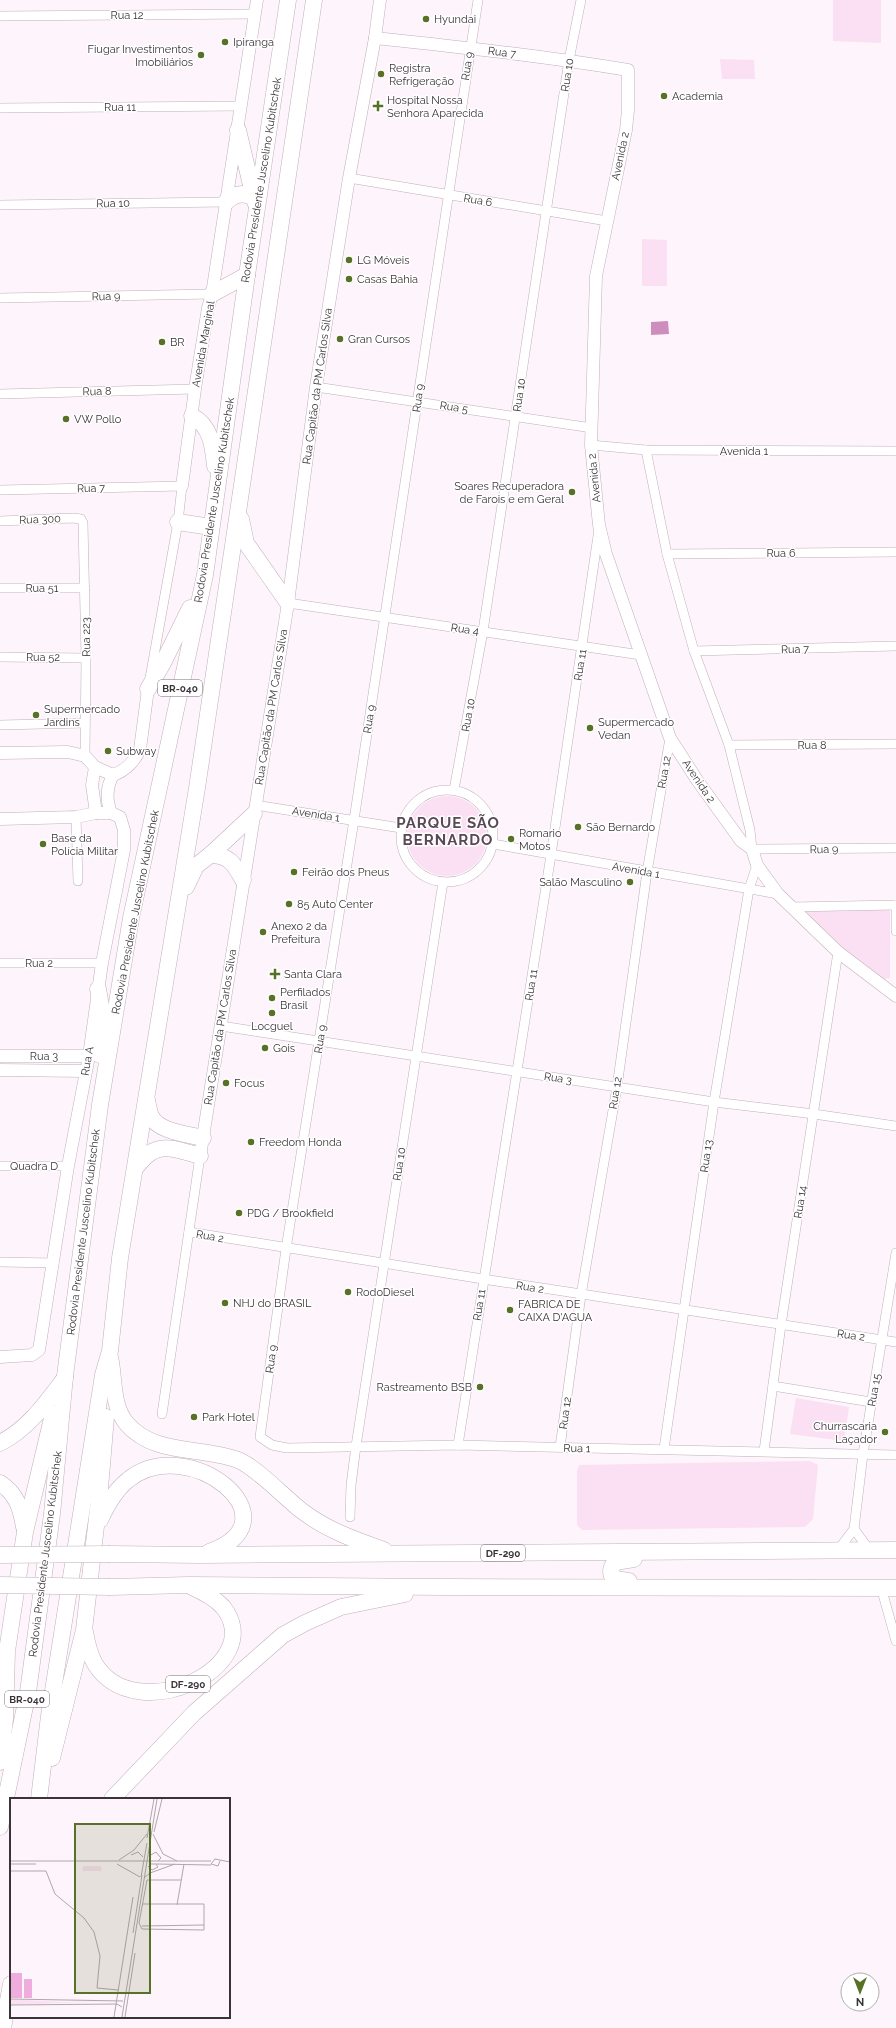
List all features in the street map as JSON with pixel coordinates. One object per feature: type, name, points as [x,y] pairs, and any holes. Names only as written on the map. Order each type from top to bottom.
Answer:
[{"type":"highway","name":"Rodovia Presidente Juscelino Kubitschek","points":[[0,1828],[28,1692],[52,1514],[65,1377],[100,1105],[131,918],[205,575],[247,275],[255,202],[288,0]]},
{"type":"highway","name":"BR-040","points":[[40,1798],[63,1625],[103,1375],[110,1352],[120,1258],[198,780],[314,0]]},
{"type":"highway","points":[[238,130],[255,202]]},
{"type":"highway","points":[[226,202],[238,194],[248,194],[255,202]]},
{"type":"highway","points":[[212,294],[247,275]]},
{"type":"highway","points":[[192,416],[202,421],[208,430],[213,449],[217,487]]},
{"type":"highway","points":[[241,494],[242,526],[246,544],[288,603]]},
{"type":"highway","points":[[178,522],[211,527]]},
{"type":"highway","points":[[148,689],[183,624],[205,575]]},
{"type":"highway","points":[[177,908],[192,871],[255,810]]},
{"type":"highway","points":[[210,855],[220,855],[230,860],[243,880]]},
{"type":"highway","points":[[98,989],[102,1012],[100,1105]]},
{"type":"highway","points":[[147,1099],[151,1116],[157,1124],[164,1128],[203,1138]]},
{"type":"highway","points":[[136,1167],[150,1153],[159,1149],[171,1148],[200,1156]]},
{"type":"highway","points":[[40,1798],[47,1779],[84,1630],[96,1526],[110,1352]]},
{"type":"highway","name":"DF-290","points":[[110,1352],[117,1405],[128,1424],[144,1438],[175,1449],[208,1452],[240,1461],[303,1512],[324,1525],[344,1535],[397,1554]]},
{"type":"highway","points":[[0,1443],[18,1432],[42,1408],[65,1377]]},
{"type":"highway","points":[[0,1762],[5,1719],[4,1658],[25,1532],[55,1408],[65,1377]]},
{"type":"highway","points":[[96,1526],[114,1496],[128,1480],[154,1467],[190,1467],[200,1470],[219,1480],[240,1501],[244,1516],[239,1533],[234,1538],[219,1549],[201,1555]]},
{"type":"highway","points":[[0,1483],[11,1492],[18,1501],[25,1532]]},
{"type":"highway","name":"DF-290","points":[[0,1555],[397,1554],[896,1550]]},
{"type":"highway","points":[[702,1552],[685,1559],[623,1559],[615,1562],[611,1566],[611,1573],[614,1579],[618,1581],[684,1580],[708,1586]]},
{"type":"highway","points":[[0,1585],[110,1587],[189,1585],[446,1587],[889,1587]]},
{"type":"highway","name":"DF-290","points":[[84,1630],[91,1656],[96,1665],[116,1684],[133,1689],[153,1692],[185,1686],[204,1676],[222,1661],[229,1648],[231,1636],[229,1619],[223,1607],[211,1597],[189,1585]]},
{"type":"highway","points":[[113,1798],[194,1713],[283,1635],[305,1623],[341,1607],[446,1587]]},
{"type":"highway","points":[[3,2028],[10,1990]]},
{"type":"street","name":"Avenida Marginal","points":[[148,689],[178,522],[195,389],[208,308],[212,294],[238,130],[256,0]]},
{"type":"street","name":"Rua Capitão da PM Carlos Silva","points":[[162,1414],[200,1156],[288,603],[316,387],[349,178],[375,38],[380,0]]},
{"type":"street","name":"Rua 9","points":[[260,1437],[286,1249],[320,1042],[478,0]]},
{"type":"street","name":"Rua 10","points":[[454,790],[483,631],[569,60],[581,0]]},
{"type":"street","name":"Rua 12","points":[[0,16],[255,14]]},
{"type":"street","name":"Rua 7","points":[[375,38],[569,60],[628,70]]},
{"type":"street","name":"Avenida 2","points":[[628,70],[628,110],[626,130],[596,276],[591,446],[599,525],[606,554],[670,738],[741,841],[752,849]]},
{"type":"street","name":"Rua 11","points":[[0,108],[241,106]]},
{"type":"street","name":"Rua 6","points":[[349,178],[607,221]]},
{"type":"street","name":"Rua 10","points":[[0,205],[226,202]]},
{"type":"street","name":"Rua 9","points":[[0,298],[212,294]]},
{"type":"street","name":"Rua 5","points":[[316,387],[592,428]]},
{"type":"street","name":"Rua 8","points":[[0,394],[195,389]]},
{"type":"street","name":"Avenida 1","points":[[591,446],[646,450],[896,451]]},
{"type":"street","points":[[646,450],[667,554],[694,651],[729,745],[750,830],[752,849],[757,865],[778,894],[838,952],[896,996]]},
{"type":"street","name":"Rua 7","points":[[0,490],[182,486]]},
{"type":"street","name":"Rua 300","points":[[0,521],[81,519]]},
{"type":"street","name":"Rua 223","points":[[81,519],[84,527],[86,658],[85,756]]},
{"type":"street","name":"Rua 11","points":[[458,1445],[551,855],[599,525]]},
{"type":"street","name":"Rua 6","points":[[667,554],[896,552]]},
{"type":"street","name":"Rua 51","points":[[0,588],[85,588]]},
{"type":"street","name":"Rua 4","points":[[288,603],[483,631],[641,656]]},
{"type":"street","name":"Rua 7","points":[[694,651],[896,646]]},
{"type":"street","name":"Rua 52","points":[[0,657],[86,658]]},
{"type":"street","points":[[0,819],[76,817],[96,813],[111,813],[107,795],[109,783],[113,775],[125,769],[138,756],[148,689]]},
{"type":"street","points":[[0,724],[85,723]]},
{"type":"street","name":"Rua 12","points":[[560,1447],[581,1295],[617,1087],[647,872],[670,738]]},
{"type":"street","name":"Rua 8","points":[[729,745],[896,744]]},
{"type":"street","points":[[0,753],[68,752],[85,756],[95,767],[113,775]]},
{"type":"street","points":[[95,767],[92,785],[96,813]]},
{"type":"street","points":[[440,790],[454,790],[468,794],[480,803],[489,815],[493,829],[493,844],[485,862],[470,876],[457,882],[443,882],[428,879],[415,870],[406,858],[401,843],[401,828],[406,814],[414,803],[426,794],[440,790]]},
{"type":"street","name":"Avenida 1","points":[[255,810],[354,820],[401,828]]},
{"type":"street","name":"Rua A","points":[[0,1357],[32,1355],[39,1350],[68,1166],[89,1056],[102,963],[126,839],[120,818],[111,813]]},
{"type":"street","points":[[76,817],[78,881]]},
{"type":"street","name":"Avenida 1","points":[[493,844],[778,894]]},
{"type":"street","name":"Rua 9","points":[[752,849],[896,848]]},
{"type":"street","name":"Rua 13","points":[[664,1449],[714,1102],[749,889],[757,865]]},
{"type":"street","name":"Rua 10","points":[[350,1517],[351,1485],[356,1446],[386,1263],[393,1201],[443,882]]},
{"type":"street","points":[[791,907],[896,905],[896,931]]},
{"type":"street","name":"Rua 14","points":[[764,1451],[781,1325],[838,952]]},
{"type":"street","name":"Rua 2","points":[[0,963],[102,963]]},
{"type":"street","name":"Rua 3","points":[[221,1026],[714,1102],[896,1126]]},
{"type":"street","name":"Rua 3","points":[[0,1056],[89,1056]]},
{"type":"street","name":"Rua 3","points":[[0,1070],[85,1071]]},
{"type":"street","name":"Quadra D","points":[[0,1166],[68,1166]]},
{"type":"street","name":"Rua 2","points":[[189,1232],[483,1280],[896,1342]]},
{"type":"street","name":"Rua 15","points":[[854,1528],[863,1454],[896,1253]]},
{"type":"street","points":[[0,1262],[54,1262]]},
{"type":"street","points":[[773,1386],[871,1402]]},
{"type":"street","name":"Rua 1","points":[[260,1437],[278,1447],[458,1445],[896,1455]]},
{"type":"street","points":[[838,1550],[854,1528],[870,1551]]},
{"type":"street","points":[[889,1587],[896,1641]]},
{"type":"shaded area","points":[[833,0],[881,0],[881,43],[833,41]]},
{"type":"shaded area","points":[[720,59],[754,60],[755,79],[722,79]]},
{"type":"shaded area","points":[[642,239],[667,240],[667,286],[642,286]]},
{"type":"shaded area","points":[[668,321],[669,334],[651,335],[651,322]]},
{"type":"shaded area","points":[[447,796],[462,799],[475,808],[484,821],[487,836],[484,851],[475,864],[462,873],[447,876],[432,873],[419,864],[410,851],[407,836],[410,821],[419,808],[432,799]]},
{"type":"shaded area","points":[[885,906],[890,911],[890,978],[884,979],[844,949],[807,913],[809,908]]},
{"type":"shaded area","points":[[796,1398],[849,1407],[844,1441],[790,1434]]},
{"type":"shaded area","points":[[810,1461],[818,1465],[813,1519],[805,1527],[582,1530],[577,1525],[577,1471],[579,1465]]},
{"type":"place","name":"Hyundai","points":[[426,19]]},
{"type":"place","name":"Ipiranga","points":[[225,42]]},
{"type":"place","name":"Fiugar Investimentos Imobiliários","points":[[201,55]]},
{"type":"place","name":"Registra Refrigeração","points":[[381,74]]},
{"type":"place","name":"Academia","points":[[664,96]]},
{"type":"place","name":"Hospital Nossa Senhora Aparecida","points":[[378,106]]},
{"type":"place","name":"LG Móveis","points":[[349,260]]},
{"type":"place","name":"Casas Bahia","points":[[349,279]]},
{"type":"place","name":"Gran Cursos","points":[[340,339]]},
{"type":"place","name":"BR","points":[[162,342]]},
{"type":"place","name":"VW Pollo","points":[[66,419]]},
{"type":"place","name":"Soares Recuperadora de Farois e em Geral","points":[[572,492]]},
{"type":"place","name":"Supermercado Jardins","points":[[36,715]]},
{"type":"place","name":"Supermercado Vedan","points":[[590,728]]},
{"type":"place","name":"Subway","points":[[108,751]]},
{"type":"place","name":"São Bernardo","points":[[578,827]]},
{"type":"place","name":"Romario Motos","points":[[511,839]]},
{"type":"place","name":"Base da Polícia Militar","points":[[43,844]]},
{"type":"place","name":"Feirão dos Pneus","points":[[294,872]]},
{"type":"place","name":"Salão Masculino","points":[[630,882]]},
{"type":"place","name":"85 Auto Center","points":[[289,904]]},
{"type":"place","name":"Anexo 2 da Prefeitura","points":[[263,932]]},
{"type":"place","name":"Santa Clara","points":[[275,974]]},
{"type":"place","name":"Perfilados Brasil","points":[[272,998]]},
{"type":"place","name":"Locguel","points":[[272,1013]]},
{"type":"place","name":"Gois","points":[[265,1048]]},
{"type":"place","name":"Focus","points":[[226,1083]]},
{"type":"place","name":"Freedom Honda","points":[[251,1142]]},
{"type":"place","name":"PDG / Brookfield","points":[[239,1213]]},
{"type":"place","name":"RodoDiesel","points":[[348,1292]]},
{"type":"place","name":"NHJ do BRASIL","points":[[225,1303]]},
{"type":"place","name":"FABRICA DE CAIXA D'AGUA","points":[[510,1310]]},
{"type":"place","name":"Rastreamento BSB","points":[[480,1387]]},
{"type":"place","name":"Park Hotel","points":[[194,1417]]},
{"type":"place","name":"Churrascaria Laçador","points":[[885,1432]]},
{"type":"district","name":"PARQUE SÃO BERNARDO","points":[[448,832]]}]
